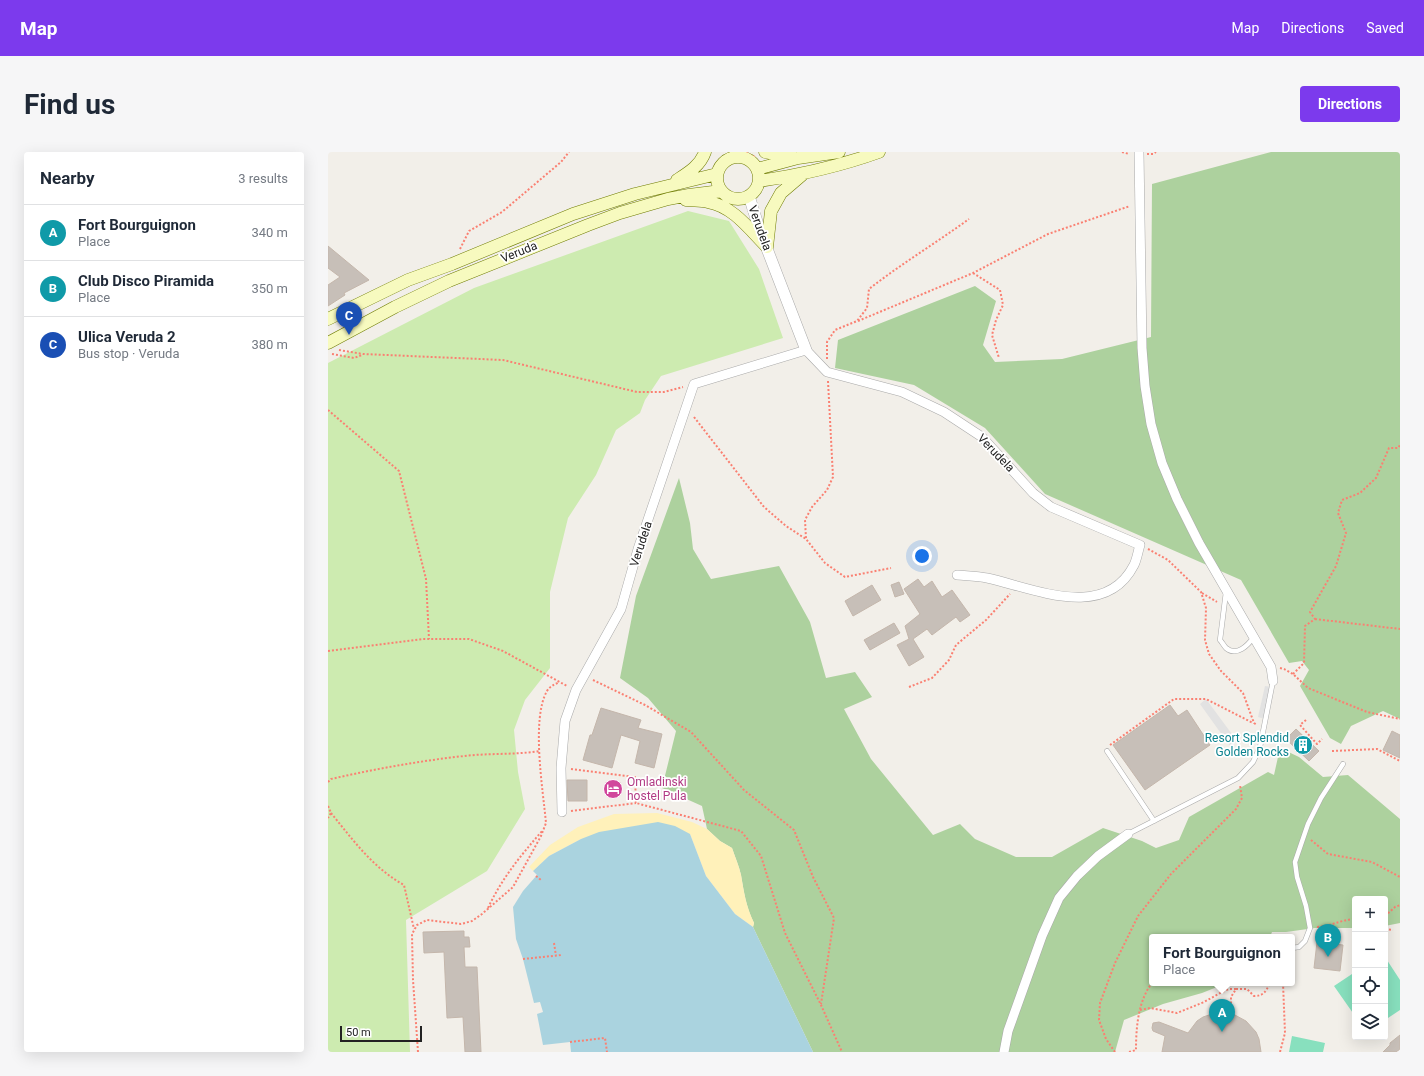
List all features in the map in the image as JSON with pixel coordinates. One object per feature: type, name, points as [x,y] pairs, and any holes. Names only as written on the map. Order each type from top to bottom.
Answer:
[{"type":"main road","points":[[669,185],[695,167],[705,152]]},
{"type":"main road","points":[[765,152],[798,158]]},
{"type":"main road","points":[[758,175],[798,158],[839,152]]},
{"type":"main road","points":[[758,175],[806,173],[845,164],[879,152]]},
{"type":"main road","points":[[731,155],[750,160],[758,175],[754,192],[749,196],[737,199],[726,195],[718,185],[717,174],[723,163],[731,155]]},
{"type":"main road","points":[[767,247],[771,211],[781,193],[794,181],[806,173]]},
{"type":"main road","name":"Veruda","points":[[328,319],[408,280],[452,264],[573,214],[635,194],[717,174]]},
{"type":"main road","name":"Veruda","points":[[332,346],[395,307],[455,278],[588,224],[620,213],[689,194],[722,191]]},
{"type":"main road","points":[[665,200],[708,202],[726,208],[733,213],[767,247]]},
{"type":"street","points":[[1139,152],[1142,348],[1145,386],[1151,424],[1162,463],[1177,499],[1199,543],[1271,667],[1273,682]]},
{"type":"street","name":"Verudela","points":[[749,196],[806,350],[827,372],[902,392],[944,412],[982,437],[1033,493],[1051,507],[1140,545]]},
{"type":"street","points":[[694,384],[806,350]]},
{"type":"street","name":"Verudela","points":[[562,812],[561,768],[564,721],[576,690],[622,609],[638,549],[694,384]]},
{"type":"street","points":[[957,575],[986,578],[1062,597],[1088,598],[1107,592],[1122,582],[1134,565],[1140,545]]},
{"type":"street","points":[[1004,1052],[1008,1031],[1037,951],[1059,898],[1077,876],[1098,856],[1128,834]]},
{"type":"lane","points":[[1226,590],[1220,640],[1226,648],[1233,651],[1241,650],[1248,646],[1254,636]]},
{"type":"lane","points":[[1128,834],[1238,778],[1253,762],[1260,747],[1273,682]]},
{"type":"lane","points":[[1107,751],[1154,821]]},
{"type":"lane","points":[[1295,948],[1299,947],[1305,941],[1310,928],[1306,906],[1297,877],[1295,862],[1308,824],[1321,798],[1343,764]]},
{"type":"path","points":[[452,264],[469,231],[502,212],[561,162],[568,152]]},
{"type":"path","points":[[806,539],[805,520],[812,507],[827,490],[833,477],[827,372],[827,342],[835,330],[973,272],[1048,234],[1130,206]]},
{"type":"path","points":[[857,321],[867,308],[869,289],[888,274],[944,237],[968,219]]},
{"type":"path","points":[[973,272],[1000,290],[1002,305],[992,335],[999,358]]},
{"type":"path","points":[[332,346],[363,354],[502,360],[637,392],[664,392],[694,384]]},
{"type":"path","points":[[328,350],[332,355],[354,358],[363,354]]},
{"type":"path","points":[[687,408],[764,507],[786,526],[806,539],[825,563],[845,577],[891,568]]},
{"type":"path","points":[[328,410],[399,471],[426,579],[430,639]]},
{"type":"path","points":[[1315,620],[1310,612],[1336,566],[1346,534],[1338,513],[1342,500],[1360,492],[1376,478],[1389,448],[1398,448],[1400,445]]},
{"type":"path","points":[[1140,545],[1168,560],[1201,592],[1224,606]]},
{"type":"path","points":[[909,687],[932,678],[949,660],[956,645],[986,620],[1018,586]]},
{"type":"path","points":[[1201,592],[1206,608],[1205,640],[1209,654],[1221,671],[1243,693],[1254,723]]},
{"type":"path","points":[[1293,674],[1304,663],[1305,626],[1315,620],[1400,629]]},
{"type":"path","points":[[328,651],[430,639],[469,639],[503,651],[559,682],[550,687],[546,692],[539,719],[546,823],[513,887],[472,921],[461,924],[427,920],[417,925],[412,934],[413,980],[418,1052]]},
{"type":"path","points":[[1271,667],[1284,669],[1293,674],[1308,688],[1367,712],[1400,719]]},
{"type":"path","points":[[584,676],[645,705],[691,732],[744,790],[794,830],[813,877],[834,918],[821,1005]]},
{"type":"path","points":[[1107,751],[1105,748],[1174,699],[1206,699],[1264,729]]},
{"type":"path","points":[[1306,720],[1300,725],[1317,744],[1322,739]]},
{"type":"path","points":[[1332,751],[1377,749],[1400,760]]},
{"type":"path","points":[[328,782],[331,779],[385,767],[464,756],[505,753],[521,754],[540,751]]},
{"type":"path","points":[[561,768],[635,777],[636,802]]},
{"type":"path","points":[[1116,1052],[1106,1039],[1100,1020],[1100,1003],[1115,963],[1142,910],[1171,874],[1236,809],[1242,798],[1242,788],[1238,778]]},
{"type":"path","points":[[562,812],[636,802],[741,830],[761,856],[785,933],[821,1005],[842,1052]]},
{"type":"path","points":[[328,806],[331,813],[363,853],[389,877],[404,885],[414,930]]},
{"type":"path","points":[[328,818],[331,813]]},
{"type":"path","points":[[1308,824],[1310,839],[1328,854],[1372,862],[1400,877]]},
{"type":"path","points":[[488,909],[496,890],[514,863],[543,829]]},
{"type":"path","points":[[536,876],[541,880]]},
{"type":"path","points":[[1388,913],[1400,905]]},
{"type":"path","points":[[1310,928],[1326,927],[1343,920],[1352,919]]},
{"type":"path","points":[[1388,929],[1393,930]]},
{"type":"path","points":[[554,943],[556,956]]},
{"type":"path","points":[[523,960],[562,955]]},
{"type":"path","points":[[1129,1052],[1136,1051],[1136,1034],[1140,1010],[1150,986]]},
{"type":"path","points":[[1140,1010],[1150,1008],[1177,1013],[1204,1002],[1222,992],[1236,988],[1247,989],[1254,996],[1258,996],[1265,993],[1268,986]]},
{"type":"path","points":[[1280,1052],[1285,1033],[1283,986]]},
{"type":"path","points":[[1231,1007],[1231,997],[1236,988]]},
{"type":"path","points":[[570,1042],[605,1038],[607,1052]]},
{"type":"green space","points":[[1271,152],[1400,152],[1400,719],[1383,711],[1351,726],[1341,744],[1330,738],[1300,686],[1309,670],[1302,661],[1289,663],[1241,580],[1045,494],[985,428],[914,385],[835,368],[838,340],[975,286],[996,301],[983,345],[995,362],[1062,359],[1151,337],[1152,184]]},
{"type":"green space","points":[[688,211],[729,221],[759,269],[783,338],[661,376],[645,400],[640,413],[616,430],[596,475],[568,518],[550,592],[550,668],[525,700],[514,730],[518,772],[525,809],[487,871],[406,920],[410,1052],[328,1052],[328,363],[474,288]]},
{"type":"green space","points":[[679,478],[690,523],[693,549],[711,579],[779,566],[810,622],[826,678],[855,672],[872,697],[844,709],[871,759],[933,835],[960,824],[975,839],[1016,857],[1052,857],[1103,828],[1142,841],[1156,848],[1179,840],[1189,817],[1268,772],[1274,775],[1280,748],[1299,757],[1323,777],[1348,775],[1400,819],[1400,923],[1388,925],[1388,896],[1352,896],[1352,928],[1315,928],[1286,932],[1272,932],[1271,934],[1149,934],[1149,986],[1220,986],[1202,993],[1163,1004],[1124,1020],[1115,1052],[813,1052],[753,927],[754,923],[747,905],[740,872],[732,848],[720,841],[707,829],[702,806],[662,788],[676,731],[648,698],[620,678],[636,596]]},
{"type":"green space","points":[[1388,962],[1400,980],[1400,1010],[1388,1018]]},
{"type":"green space","points":[[1352,974],[1352,1012],[1334,986]]},
{"type":"green space","points":[[1292,1036],[1325,1043],[1323,1052],[1289,1052]]},
{"type":"sand","points":[[657,813],[692,822],[707,829],[720,841],[732,848],[740,872],[747,905],[754,923],[753,927],[735,914],[706,876],[690,834],[581,839],[549,856],[533,871],[529,867],[550,845],[578,827],[614,814]]},
{"type":"shaded area","points":[[1265,686],[1272,687],[1265,719],[1258,717]]},
{"type":"shaded area","points":[[1206,699],[1237,741],[1230,746],[1200,704]]},
{"type":"water","points":[[658,822],[675,826],[690,834],[706,876],[735,914],[753,927],[813,1052],[571,1052],[570,1042],[543,1045],[537,1014],[543,1012],[540,1002],[534,1003],[523,959],[516,939],[513,907],[523,891],[537,875],[533,871],[549,856],[581,839],[599,832]]},
{"type":"building","points":[[328,246],[369,280],[344,293],[345,295],[328,306],[328,285],[340,277],[328,268]]},
{"type":"building","points":[[918,579],[924,587],[932,581],[942,597],[952,590],[970,615],[960,622],[956,617],[932,635],[927,629],[913,639],[924,657],[909,666],[897,645],[909,639],[905,626],[920,614],[904,589]]},
{"type":"building","points":[[899,582],[904,594],[895,597],[891,585]]},
{"type":"building","points":[[872,585],[881,600],[853,616],[845,601]]},
{"type":"building","points":[[894,623],[900,633],[870,650],[864,640]]},
{"type":"building","points":[[1170,705],[1178,716],[1187,710],[1210,745],[1145,790],[1113,745]]},
{"type":"building","points":[[601,708],[641,720],[638,728],[662,734],[654,768],[635,763],[640,741],[621,735],[612,768],[583,760],[590,735],[592,735]]},
{"type":"building","name":"Resort Splendid Golden Rocks","points":[[1296,729],[1319,751],[1309,761],[1286,739]]},
{"type":"building","points":[[1392,731],[1400,735],[1400,758],[1383,750]]},
{"type":"building","points":[[567,780],[587,780],[587,801],[568,801]]},
{"type":"building","points":[[464,931],[464,937],[469,937],[470,947],[464,947],[465,967],[477,967],[481,1052],[465,1052],[463,1017],[447,1018],[444,952],[424,953],[423,932]]},
{"type":"building","points":[[1317,942],[1343,945],[1340,971],[1314,968]]},
{"type":"building","points":[[1218,1012],[1233,1014],[1246,1021],[1256,1032],[1259,1039],[1261,1052],[1162,1052],[1165,1036],[1153,1031],[1153,1023],[1159,1022],[1188,1033],[1197,1021],[1203,1017]]},
{"type":"building","points":[[1400,1035],[1400,1049],[1396,1052],[1383,1052],[1390,1045],[1390,1043]]},
{"type":"place","name":"Ulica Veruda 2","points":[[349,335]]},
{"type":"place","name":"Resort Splendid Golden Rocks","points":[[1303,745]]},
{"type":"place","name":"Omladinski hostel Pula","points":[[613,789]]},
{"type":"place","name":"Club Disco Piramida","points":[[1328,957]]},
{"type":"place","name":"Fort Bourguignon","points":[[1222,1032]]}]
